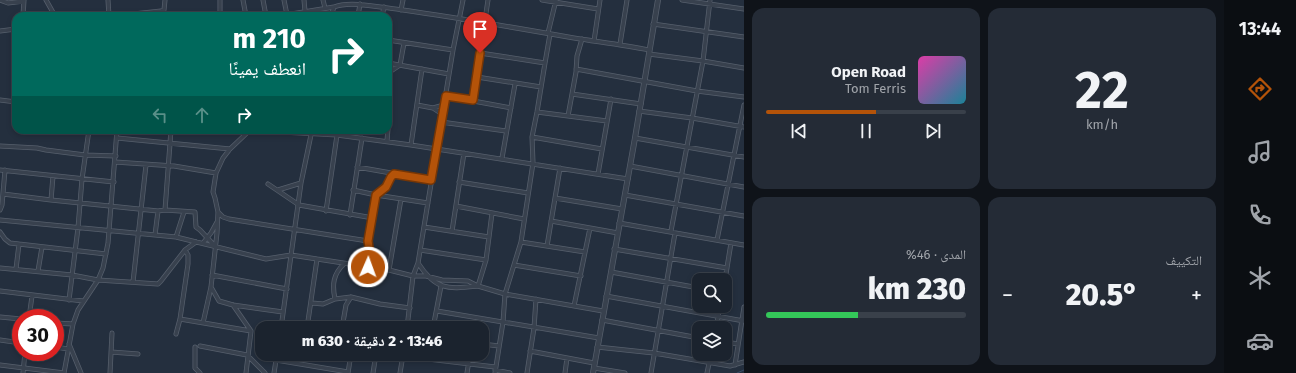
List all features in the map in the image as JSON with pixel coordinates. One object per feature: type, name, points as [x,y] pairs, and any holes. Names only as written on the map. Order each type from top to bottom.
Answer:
[{"type":"street","points":[[0,0],[8,4],[24,1],[23,12]]},
{"type":"street","points":[[46,0],[53,12]]},
{"type":"street","points":[[108,0],[109,12]]},
{"type":"street","points":[[152,12],[164,10],[165,0]]},
{"type":"street","points":[[220,0],[220,12]]},
{"type":"street","points":[[244,0],[246,12]]},
{"type":"street","points":[[263,0],[265,12]]},
{"type":"street","points":[[284,0],[287,12]]},
{"type":"street","points":[[304,0],[305,11]]},
{"type":"street","points":[[323,0],[325,8]]},
{"type":"street","points":[[401,10],[403,0]]},
{"type":"street","points":[[408,321],[413,276],[418,263],[442,114],[463,0]]},
{"type":"street","points":[[473,100],[488,0]]},
{"type":"street","points":[[542,0],[556,1],[598,9]]},
{"type":"street","points":[[594,41],[600,0]]},
{"type":"street","points":[[620,44],[627,0]]},
{"type":"street","points":[[594,368],[658,0]]},
{"type":"street","points":[[682,0],[710,2],[744,8]]},
{"type":"street","points":[[495,370],[503,322],[505,294],[521,242],[533,163],[532,137],[556,1]]},
{"type":"street","points":[[299,12],[334,7],[343,2],[362,3],[384,8],[460,18],[549,34],[620,44],[649,52],[744,68]]},
{"type":"street","points":[[651,373],[671,258],[680,176],[703,61],[710,2]]},
{"type":"street","points":[[332,12],[334,7]]},
{"type":"street","points":[[383,12],[384,8]]},
{"type":"street","points":[[653,24],[744,37]]},
{"type":"street","points":[[1,32],[12,30]]},
{"type":"street","points":[[568,116],[577,56],[582,39]]},
{"type":"street","points":[[392,41],[453,50]]},
{"type":"street","points":[[392,70],[400,65],[404,43]]},
{"type":"street","points":[[480,53],[545,63]]},
{"type":"street","points":[[392,64],[449,74]]},
{"type":"street","points":[[410,145],[422,69]]},
{"type":"street","points":[[576,69],[645,80],[697,91],[744,97]]},
{"type":"street","points":[[477,77],[541,87]]},
{"type":"street","points":[[502,158],[515,84]]},
{"type":"street","points":[[572,94],[641,104]]},
{"type":"street","points":[[446,96],[511,108]]},
{"type":"street","points":[[598,174],[610,99]]},
{"type":"street","points":[[0,100],[12,102]]},
{"type":"street","points":[[417,105],[432,108],[442,114]]},
{"type":"street","points":[[432,108],[444,105]]},
{"type":"street","points":[[717,240],[744,105]]},
{"type":"street","points":[[639,111],[744,127]]},
{"type":"street","points":[[537,112],[607,121]]},
{"type":"street","points":[[441,122],[506,131]]},
{"type":"street","points":[[69,300],[88,134]]},
{"type":"street","points":[[0,365],[64,373],[73,324],[83,301],[98,280],[103,268],[109,230],[117,134]]},
{"type":"street","points":[[165,210],[171,134]]},
{"type":"street","points":[[203,323],[211,287],[218,212],[213,192],[216,173],[223,158],[246,134]]},
{"type":"street","points":[[282,321],[301,183],[312,134]]},
{"type":"street","points":[[329,134],[502,158],[628,179]]},
{"type":"street","points":[[387,141],[388,134]]},
{"type":"street","points":[[326,211],[338,135]]},
{"type":"street","points":[[532,137],[602,149]]},
{"type":"street","points":[[117,138],[230,149]]},
{"type":"street","points":[[350,215],[362,138]]},
{"type":"street","points":[[635,138],[744,158]]},
{"type":"street","points":[[0,146],[37,148],[85,155],[116,156]]},
{"type":"street","points":[[452,230],[464,153]]},
{"type":"street","points":[[115,162],[169,166],[216,173]]},
{"type":"street","points":[[133,282],[146,165]]},
{"type":"street","points":[[630,166],[744,187]]},
{"type":"street","points":[[357,167],[431,180]]},
{"type":"street","points":[[547,246],[560,168]]},
{"type":"street","points":[[0,170],[114,182]]},
{"type":"street","points":[[0,210],[2,205],[5,170]]},
{"type":"street","points":[[368,267],[370,253],[368,241],[376,195],[386,187],[394,174]]},
{"type":"street","points":[[51,200],[53,176]]},
{"type":"street","points":[[460,182],[528,192]]},
{"type":"street","points":[[278,190],[301,183]]},
{"type":"street","points":[[268,184],[299,205],[326,211],[373,218]]},
{"type":"street","points":[[353,190],[376,195],[428,202]]},
{"type":"street","points":[[3,194],[158,211],[195,212],[196,227],[215,246]]},
{"type":"street","points":[[625,195],[744,216]]},
{"type":"street","points":[[555,198],[622,209]]},
{"type":"street","points":[[389,270],[401,199]]},
{"type":"street","points":[[456,206],[524,219]]},
{"type":"street","points":[[154,235],[158,211]]},
{"type":"street","points":[[176,237],[184,212]]},
{"type":"street","points":[[218,212],[226,218],[368,241]]},
{"type":"street","points":[[478,286],[486,260],[492,213]]},
{"type":"street","points":[[0,220],[176,237],[266,260],[291,255],[389,270],[413,276],[426,276],[442,280],[468,281],[478,286],[505,294],[603,310]]},
{"type":"street","points":[[203,243],[217,221]]},
{"type":"street","points":[[551,221],[618,232]]},
{"type":"street","points":[[619,223],[744,245]]},
{"type":"street","points":[[424,226],[489,237]]},
{"type":"street","points":[[574,306],[590,228]]},
{"type":"street","points":[[0,232],[8,242],[106,254]]},
{"type":"street","points":[[0,268],[72,274],[98,280],[158,284],[185,250],[196,242]]},
{"type":"street","points":[[521,242],[585,252]]},
{"type":"street","points":[[726,273],[731,243]]},
{"type":"street","points":[[16,269],[18,244]]},
{"type":"street","points":[[38,271],[42,247]]},
{"type":"street","points":[[614,249],[727,268]]},
{"type":"street","points":[[176,334],[180,319],[189,257],[185,250]]},
{"type":"street","points":[[420,250],[486,260]]},
{"type":"street","points":[[308,321],[317,259]]},
{"type":"street","points":[[418,263],[426,276],[442,286],[457,288],[478,286]]},
{"type":"street","points":[[335,299],[333,291],[334,281],[338,270],[344,264]]},
{"type":"street","points":[[514,265],[581,276]]},
{"type":"street","points":[[611,272],[692,287]]},
{"type":"street","points":[[212,275],[287,289]]},
{"type":"street","points":[[435,321],[442,286]]},
{"type":"street","points":[[211,287],[219,301],[234,305],[283,312]]},
{"type":"street","points":[[0,291],[83,301]]},
{"type":"street","points":[[30,309],[32,296]]},
{"type":"street","points":[[606,296],[743,320]]},
{"type":"street","points":[[312,304],[323,304],[335,299],[351,297],[380,304],[410,308]]},
{"type":"street","points":[[342,321],[346,305],[351,297]]},
{"type":"street","points":[[527,373],[534,328],[536,299]]},
{"type":"street","points":[[234,305],[251,331],[246,373]]},
{"type":"street","points":[[736,366],[744,307]]},
{"type":"street","points":[[437,311],[599,338]]},
{"type":"street","points":[[717,321],[719,313]]},
{"type":"street","points":[[0,316],[12,318]]},
{"type":"street","points":[[180,319],[251,331]]},
{"type":"street","points":[[602,320],[692,337]]},
{"type":"street","points":[[64,323],[73,324]]},
{"type":"street","points":[[110,373],[112,333]]},
{"type":"street","points":[[0,340],[12,342]]},
{"type":"street","points":[[732,343],[738,344]]},
{"type":"street","points":[[69,344],[81,373]]},
{"type":"street","points":[[489,345],[499,346]]},
{"type":"street","points":[[200,346],[247,355],[265,373]]},
{"type":"street","points":[[195,347],[195,364],[196,369],[200,373]]},
{"type":"street","points":[[597,347],[654,353],[725,366],[736,366],[744,362]]},
{"type":"street","points":[[64,348],[68,349]]},
{"type":"street","points":[[530,351],[567,358],[594,368],[625,373]]},
{"type":"street","points":[[111,352],[138,354]]},
{"type":"street","points":[[565,373],[567,358]]},
{"type":"street","points":[[23,373],[24,361]]},
{"type":"street","points":[[274,373],[276,361]]},
{"type":"street","points":[[282,361],[348,373],[350,361]]},
{"type":"street","points":[[373,373],[375,361]]},
{"type":"street","points":[[400,373],[402,361]]},
{"type":"street","points":[[445,361],[468,364],[510,373]]},
{"type":"street","points":[[467,373],[469,361]]},
{"type":"street","points":[[707,373],[709,363]]},
{"type":"waterway","points":[[737,373],[744,370]]},
{"type":"route","points":[[368,267],[370,253],[368,241],[376,195],[386,187],[394,174],[431,180],[446,96],[473,100],[480,53]]}]
